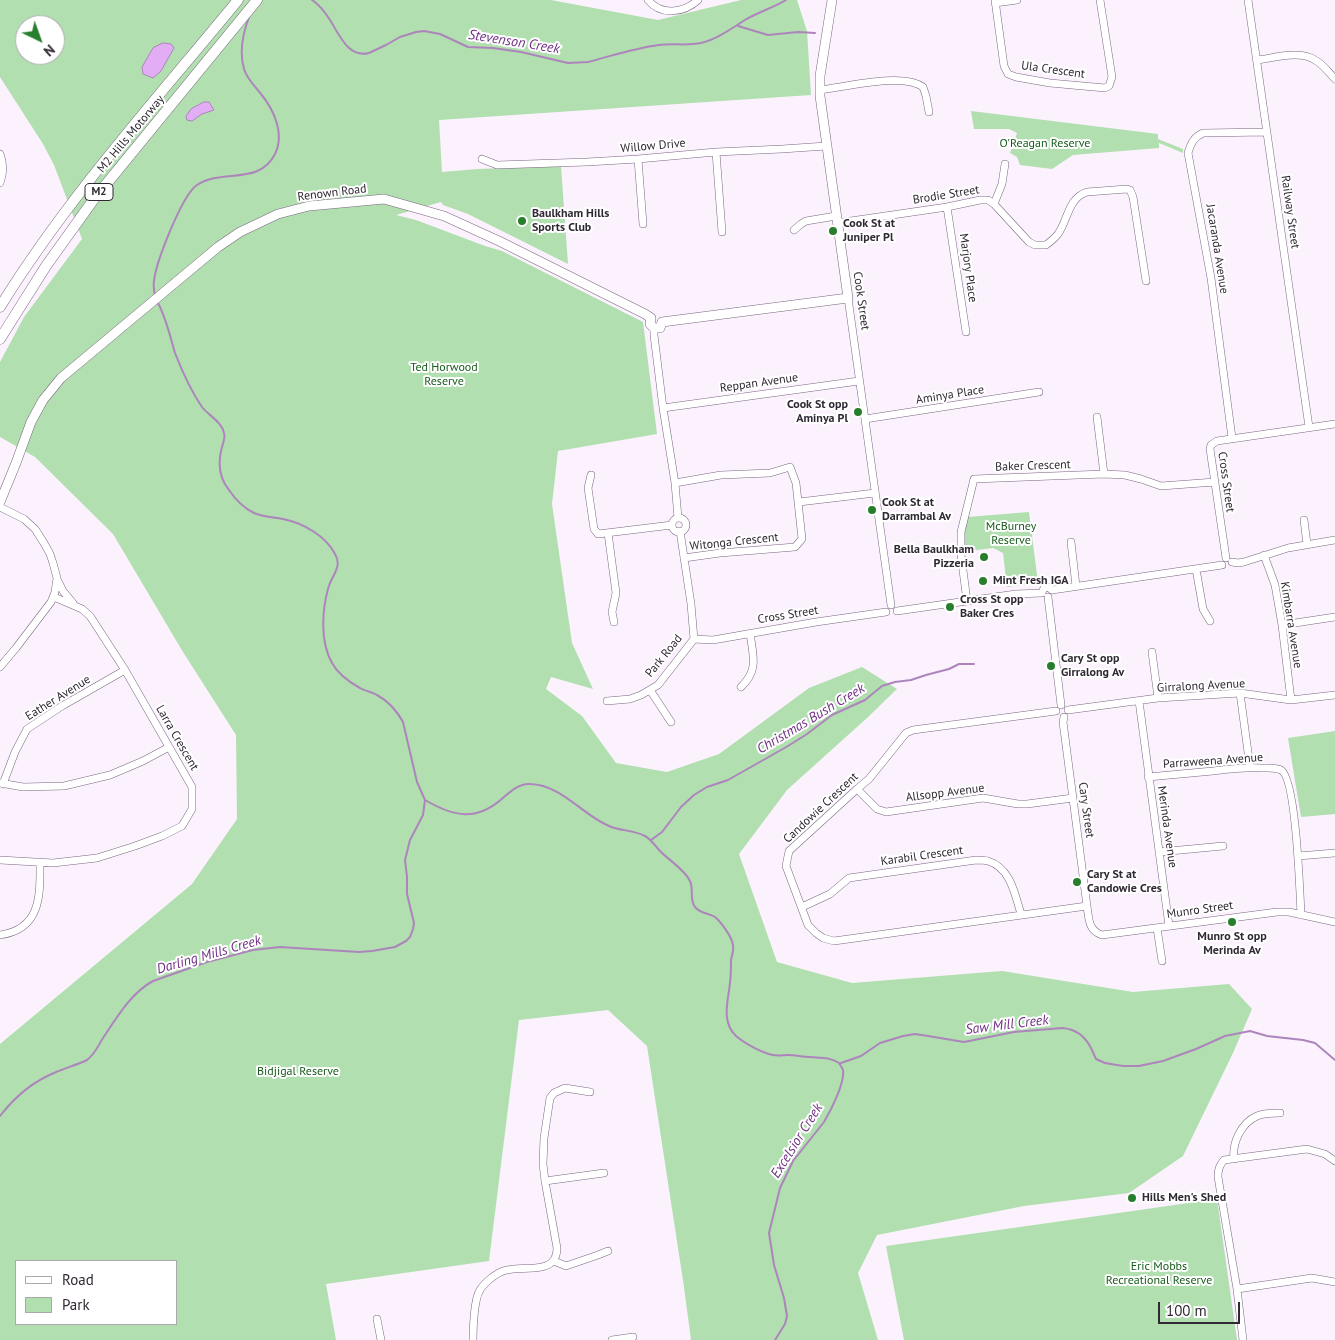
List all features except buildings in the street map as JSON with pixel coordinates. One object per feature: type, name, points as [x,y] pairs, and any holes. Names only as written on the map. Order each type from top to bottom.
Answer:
[{"type":"highway","name":"M2 Hills Motorway","points":[[0,307],[27,265],[79,193],[238,0]]},
{"type":"highway","name":"M2 Hills Motorway","points":[[0,339],[46,266],[94,199],[257,0]]},
{"type":"main road","name":"Cook Street","points":[[832,0],[823,56],[820,90],[826,146],[848,298]]},
{"type":"main road","name":"Renown Road","points":[[0,502],[31,422],[43,400],[61,378],[138,315],[202,259],[240,232],[278,214],[309,206],[384,199],[444,216],[651,318]]},
{"type":"main road","points":[[662,322],[848,298]]},
{"type":"main road","points":[[655,316],[659,317],[662,322],[660,328],[654,328],[650,324],[651,318],[655,316]]},
{"type":"street","points":[[648,0],[658,8],[673,11],[685,9],[698,0]]},
{"type":"street","points":[[995,2],[1017,0]]},
{"type":"street","name":"Ula Crescent","points":[[995,2],[1004,66],[1008,74],[1050,83],[1111,88],[1112,77],[1100,0]]},
{"type":"street","name":"Railway Street","points":[[1248,0],[1309,427]]},
{"type":"street","points":[[1257,60],[1303,55],[1316,60],[1335,79]]},
{"type":"street","points":[[820,90],[893,80],[913,82],[923,87],[929,112]]},
{"type":"street","name":"Jacaranda Avenue","points":[[1232,438],[1211,278],[1188,153],[1197,135],[1203,133],[1267,132]]},
{"type":"street","name":"Willow Drive","points":[[482,159],[497,165],[587,162],[826,146]]},
{"type":"street","points":[[716,152],[722,232]]},
{"type":"street","points":[[0,154],[3,162],[3,174],[0,183]]},
{"type":"street","points":[[638,159],[643,224]]},
{"type":"street","points":[[994,204],[1002,184],[1005,164]]},
{"type":"street","name":"Brodie Street","points":[[794,230],[806,221],[947,207],[988,200],[994,204],[1024,237],[1035,245],[1046,245],[1058,235],[1074,200],[1082,194],[1123,188],[1130,190],[1133,197],[1146,281]]},
{"type":"street","name":"Marjory Place","points":[[947,207],[966,332]]},
{"type":"street","name":"Cook Street","points":[[848,298],[891,609]]},
{"type":"street","points":[[654,328],[678,518]]},
{"type":"street","name":"Reppan Avenue","points":[[663,408],[859,381]]},
{"type":"street","name":"Aminya Place","points":[[865,419],[1039,392]]},
{"type":"street","points":[[1097,417],[1104,474]]},
{"type":"street","name":"Cross Street","points":[[694,639],[713,640],[891,609],[1022,593],[1047,593],[1076,586],[1196,569],[1226,562],[1210,447],[1215,441],[1335,424]]},
{"type":"street","name":"Witonga Crescent","points":[[675,483],[721,475],[770,473],[790,467],[796,483],[799,502],[802,539],[795,547],[684,558]]},
{"type":"street","name":"Baker Crescent","points":[[967,601],[961,555],[961,532],[974,479],[1104,474],[1124,475],[1161,486],[1215,482]]},
{"type":"street","points":[[591,475],[588,488],[594,529],[598,534],[672,525]]},
{"type":"street","points":[[799,502],[875,493]]},
{"type":"street","points":[[0,508],[24,520],[35,529],[50,554],[63,592],[75,606]]},
{"type":"street","points":[[672,525],[674,520],[678,518]]},
{"type":"street","points":[[672,525],[674,529],[680,531],[685,528],[686,523],[684,520],[678,518]]},
{"type":"street","points":[[1304,520],[1307,544]]},
{"type":"street","name":"Park Road","points":[[607,701],[630,699],[658,685],[694,639],[692,604],[680,531]]},
{"type":"street","points":[[608,534],[616,593],[612,612],[614,622]]},
{"type":"street","points":[[1226,562],[1244,562],[1307,544],[1335,540]]},
{"type":"street","points":[[1071,542],[1076,586]]},
{"type":"street","name":"Kimbarra Avenue","points":[[1264,555],[1275,586],[1282,625],[1291,700]]},
{"type":"street","points":[[1196,569],[1203,609],[1210,621]]},
{"type":"street","points":[[0,667],[47,608],[54,597],[57,578]]},
{"type":"street","points":[[1047,593],[1061,705]]},
{"type":"street","name":"Larra Crescent","points":[[0,860],[53,863],[97,858],[162,836],[182,826],[192,809],[192,787],[125,670],[90,616],[75,606],[54,597]]},
{"type":"street","points":[[1282,625],[1335,617]]},
{"type":"street","points":[[741,687],[749,680],[754,664],[750,633]]},
{"type":"street","points":[[1152,652],[1158,698]]},
{"type":"street","name":"Eather Avenue","points":[[1,783],[27,729],[62,706],[125,670]]},
{"type":"street","points":[[650,690],[671,722]]},
{"type":"street","points":[[1240,693],[1250,767]]},
{"type":"street","name":"Girralong Avenue","points":[[1066,713],[1158,698],[1240,693],[1291,700],[1335,695]]},
{"type":"street","name":"Merinda Avenue","points":[[1139,701],[1168,926]]},
{"type":"street","points":[[1061,705],[1066,707],[1066,713],[1058,715],[1056,711],[1058,706],[1061,705]]},
{"type":"street","name":"Candowie Crescent","points":[[1056,711],[913,730],[906,733],[876,772],[790,851],[786,866],[808,924],[816,934],[834,941],[1087,906]]},
{"type":"street","name":"Cary Street","points":[[1066,713],[1063,722],[1087,906]]},
{"type":"street","points":[[1,783],[23,787],[64,786],[110,775],[143,761],[169,747]]},
{"type":"street","name":"Parraweena Avenue","points":[[1148,777],[1250,767],[1280,769],[1285,773],[1291,794],[1298,856],[1301,915]]},
{"type":"street","name":"Allsopp Avenue","points":[[857,788],[878,809],[886,812],[983,798],[1027,804],[1073,798]]},
{"type":"street","points":[[1159,852],[1222,846]]},
{"type":"street","points":[[1298,856],[1335,853]]},
{"type":"street","name":"Karabil Crescent","points":[[802,907],[830,894],[849,878],[976,860],[989,861],[1004,870],[1014,890],[1021,914]]},
{"type":"street","points":[[0,935],[19,928],[28,921],[34,912],[40,893],[40,862]]},
{"type":"street","name":"Munro Street","points":[[1087,906],[1091,926],[1094,931],[1102,935],[1268,912],[1289,912],[1335,922]]},
{"type":"street","points":[[1157,928],[1162,961]]},
{"type":"street","points":[[473,1340],[478,1292],[491,1279],[503,1271],[546,1266],[554,1261],[558,1248],[543,1164],[544,1138],[550,1098],[554,1092],[565,1088],[590,1092]]},
{"type":"street","points":[[1234,1159],[1233,1150],[1246,1124],[1257,1116],[1280,1113]]},
{"type":"street","points":[[1243,1340],[1238,1289],[1218,1171],[1220,1165],[1224,1160],[1307,1149],[1325,1154],[1335,1161]]},
{"type":"street","points":[[545,1181],[604,1173]]},
{"type":"street","points":[[554,1261],[566,1266],[608,1250]]},
{"type":"street","points":[[1238,1289],[1312,1278],[1335,1282]]},
{"type":"street","points":[[376,1319],[381,1340]]},
{"type":"street","points":[[612,1340],[633,1338]]},
{"type":"green space","name":"Bidjigal Reserve","points":[[0,0],[551,0],[658,20],[741,0],[797,0],[807,31],[811,95],[439,120],[442,172],[561,166],[568,264],[468,214],[443,205],[441,202],[396,215],[416,220],[502,251],[643,322],[657,434],[558,451],[552,504],[572,643],[593,689],[551,677],[546,689],[582,716],[616,763],[667,772],[719,754],[809,688],[862,667],[897,689],[787,790],[739,854],[777,962],[852,983],[1002,971],[1133,992],[1229,984],[1252,1009],[1183,1156],[1129,1193],[1024,1206],[877,1235],[858,1273],[878,1340],[691,1340],[647,1046],[608,1010],[519,1020],[489,1261],[326,1284],[336,1340],[0,1340],[0,1044],[192,884],[237,819],[236,735],[183,652],[113,534],[35,457],[0,437],[0,362],[24,317],[82,239],[54,165],[43,144],[0,77]]},
{"type":"green space","name":"O'Reagan Reserve","points":[[971,111],[1158,134],[1158,139],[1183,149],[1183,153],[1159,143],[1159,148],[1073,155],[1052,169],[1020,165],[1017,157],[1010,153],[1017,133],[1009,129],[974,129]]},
{"type":"green space","name":"McBurney Reserve","points":[[1029,512],[1038,583],[1007,587],[1003,553],[993,548],[969,551],[965,549],[964,531],[967,517]]},
{"type":"green space","points":[[1335,731],[1335,814],[1301,817],[1288,738]]},
{"type":"green space","name":"Eric Mobbs Recreational Reserve","points":[[1217,1199],[1237,1340],[904,1340],[886,1246]]},
{"type":"shaded area","points":[[163,43],[171,44],[174,48],[161,71],[153,78],[143,74],[142,67],[153,48]]},
{"type":"shaded area","points":[[204,102],[209,102],[214,110],[202,114],[192,121],[187,120],[186,116],[191,109]]},
{"type":"waterway","name":"Stevenson Creek","points":[[312,0],[325,12],[349,48],[361,54],[369,53],[400,37],[424,31],[440,34],[468,47],[521,52],[568,63],[588,62],[650,46],[701,43],[786,0]]},
{"type":"waterway","name":"Darling Mills Creek","points":[[155,296],[154,283],[159,259],[177,215],[191,191],[197,185],[207,180],[260,170],[268,164],[278,146],[277,122],[274,115],[244,69],[242,43],[249,17]]},
{"type":"waterway","points":[[738,26],[768,35],[798,32],[815,33]]},
{"type":"waterway","name":"Darling Mills Creek","points":[[0,1116],[17,1097],[38,1081],[90,1058],[125,1006],[138,992],[153,981],[207,962],[253,950],[280,947],[359,952],[395,947],[406,941],[413,929],[414,923],[407,894],[405,860],[410,840],[423,815],[425,800],[417,782],[401,718],[381,697],[360,688],[337,671],[328,655],[325,646],[323,617],[329,584],[338,563],[335,554],[320,536],[306,527],[291,521],[254,513],[247,509],[234,497],[226,486],[220,467],[220,456],[225,438],[223,429],[202,407],[190,388],[175,353],[166,321],[158,303]]},
{"type":"waterway","name":"Christmas Bush Creek","points":[[651,840],[662,832],[681,807],[694,795],[707,787],[728,780],[788,746],[832,715],[865,700],[882,686],[911,680],[949,669],[959,664],[974,664]]},
{"type":"waterway","name":"Excelsior Creek","points":[[425,800],[456,813],[475,813],[494,805],[519,786],[530,784],[552,789],[589,815],[609,826],[645,836],[681,869],[690,881],[692,901],[695,907],[715,917],[731,938],[733,949],[727,1018],[728,1024],[736,1036],[753,1047],[769,1054],[825,1058],[839,1063],[843,1070],[843,1075],[837,1096],[824,1122],[793,1161],[780,1188],[769,1233],[774,1265],[784,1298],[787,1316],[785,1324],[775,1340]]},
{"type":"waterway","name":"Saw Mill Creek","points":[[841,1063],[861,1056],[880,1043],[915,1034],[964,1042],[1014,1032],[1062,1028],[1072,1030],[1083,1037],[1089,1044],[1096,1059],[1105,1063],[1123,1066],[1139,1066],[1163,1061],[1225,1036],[1250,1031],[1267,1036],[1315,1043],[1335,1060]]},
{"type":"place","name":"Baulkham Hills Sports Club","points":[[522,221]]},
{"type":"place","name":"Cook St at Juniper Pl","points":[[833,231]]},
{"type":"place","name":"Cook St opp Aminya Pl","points":[[858,412]]},
{"type":"place","name":"Cook St at Darrambal Av","points":[[872,510]]},
{"type":"place","name":"Bella Baulkham Pizzeria","points":[[984,557]]},
{"type":"place","name":"Mint Fresh IGA","points":[[983,581]]},
{"type":"place","name":"Cross St opp Baker Cres","points":[[950,607]]},
{"type":"place","name":"Cary St opp Girralong Av","points":[[1051,666]]},
{"type":"place","name":"Cary St at Candowie Cres","points":[[1077,882]]},
{"type":"place","name":"Munro St opp Merinda Av","points":[[1232,922]]},
{"type":"place","name":"Hills Men's Shed","points":[[1132,1198]]},
{"type":"park label","name":"Ted Horwood Reserve","points":[[444,375]]}]
